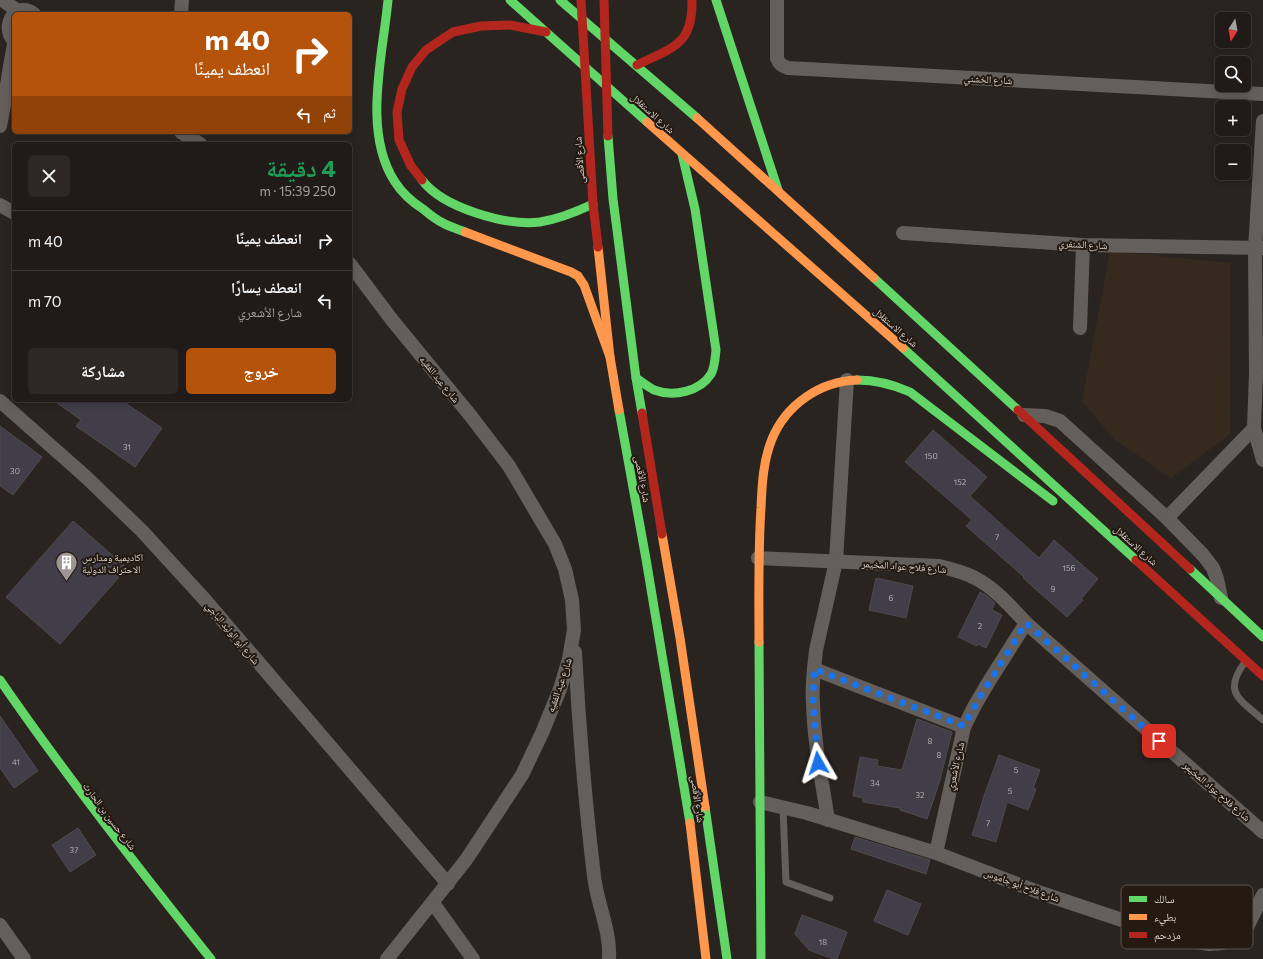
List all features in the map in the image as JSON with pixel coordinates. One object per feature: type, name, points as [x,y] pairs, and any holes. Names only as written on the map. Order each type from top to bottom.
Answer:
[{"type":"main road","points":[[388,0],[377,115],[382,154],[391,176],[406,194],[425,211],[442,223],[578,276],[584,285],[610,357]]},
{"type":"main road","name":"شارع الاستقلال","points":[[510,0],[682,154],[928,369],[1263,676]]},
{"type":"main road","name":"شارع الاستقلال","points":[[560,0],[637,65],[778,191],[1024,415],[1263,637]]},
{"type":"main road","name":"شارع الأقصى","points":[[582,0],[593,204],[610,357],[688,806],[706,959]]},
{"type":"main road","name":"شارع الأقصى","points":[[604,0],[608,146],[614,207],[636,378],[680,638],[727,959]]},
{"type":"main road","points":[[637,65],[674,47],[685,35],[693,10],[692,0]]},
{"type":"main road","points":[[716,0],[778,191]]},
{"type":"main road","points":[[546,32],[510,25],[481,26],[453,32],[426,50],[412,67],[402,89],[397,112],[399,140],[411,166],[428,187],[454,204],[481,215],[513,222],[540,222],[567,216],[593,204]]},
{"type":"main road","points":[[636,378],[655,390],[669,394],[681,393],[697,388],[709,376],[714,366],[716,350],[696,217],[682,154]]},
{"type":"main road","points":[[761,959],[758,558],[762,480],[766,455],[775,430],[787,412],[803,397],[821,388],[847,380],[888,383],[910,392],[1063,509]]},
{"type":"main road","points":[[1076,517],[1109,535]]},
{"type":"main road","name":"شارع حسين بن الحارث","points":[[0,680],[74,786],[133,863],[211,959]]},
{"type":"street","points":[[2,0],[27,9]]},
{"type":"street","points":[[181,12],[182,0]]},
{"type":"street","name":"شارع الخشني","points":[[777,0],[777,58],[778,63],[788,68],[1263,94]]},
{"type":"street","points":[[12,15],[3,21],[8,34],[12,39]]},
{"type":"street","points":[[0,126],[12,55]]},
{"type":"street","points":[[4,108],[12,97]]},
{"type":"street","points":[[1263,121],[1259,248],[1260,373],[1254,428],[1263,460]]},
{"type":"street","points":[[184,134],[197,142]]},
{"type":"street","points":[[0,205],[12,212]]},
{"type":"street","name":"شارع الشنفري","points":[[903,232],[1083,245],[1259,248]]},
{"type":"street","points":[[1080,328],[1083,245]]},
{"type":"street","name":"شارع عيد الفقيه","points":[[352,267],[392,320],[470,415],[509,466],[555,544],[565,569],[572,600],[574,630],[569,659],[560,689],[542,733],[522,775],[466,860],[387,959]]},
{"type":"street","points":[[828,820],[818,763],[814,726],[814,669],[816,650],[836,561],[847,380]]},
{"type":"street","name":"شارع أبو الوليد الباجي","points":[[0,401],[86,477],[142,531],[206,601],[448,884]]},
{"type":"street","points":[[1024,415],[1045,416],[1060,421],[1167,518],[1203,555],[1212,568],[1217,579],[1221,598]]},
{"type":"street","points":[[1167,518],[1254,428]]},
{"type":"street","name":"شارع فلاح عواد المخيمر","points":[[758,558],[939,566],[962,572],[976,578],[995,592],[1026,623],[1263,832]]},
{"type":"street","name":"شارع الأشعري","points":[[936,853],[964,726],[981,695],[1026,623]]},
{"type":"street","points":[[574,630],[580,728],[591,851],[594,879],[610,947],[609,959]]},
{"type":"street","points":[[814,669],[964,726]]},
{"type":"street","name":"شارع فلاح أبو جاموس","points":[[760,802],[828,820],[936,853],[1041,893],[1121,920]]},
{"type":"street","name":"شارع فلاح أبو جاموس","points":[[1253,915],[1263,895]]},
{"type":"street","points":[[433,903],[473,959]]},
{"type":"street","points":[[0,925],[24,959]]},
{"type":"lane","points":[[1246,660],[1235,676],[1234,688],[1240,699],[1263,720]]},
{"type":"lane","points":[[783,808],[786,882],[830,898]]},
{"type":"shaded area","points":[[1110,251],[1231,263],[1230,434],[1171,478],[1114,439],[1082,401]]},
{"type":"building","points":[[56,402],[124,402],[162,428],[135,467],[76,426],[81,420]]},
{"type":"building","points":[[0,426],[42,457],[13,495],[0,486]]},
{"type":"building","points":[[933,430],[987,477],[970,496],[1039,558],[1054,540],[1098,579],[1081,599],[1083,600],[1067,617],[966,526],[972,520],[905,462]]},
{"type":"building","name":"اكاديمية ومدارس الاحتراف الدولية","points":[[73,521],[127,568],[60,644],[6,597]]},
{"type":"building","points":[[876,578],[913,586],[906,618],[869,610]]},
{"type":"building","points":[[980,592],[995,603],[992,610],[1002,615],[986,648],[978,644],[977,646],[958,637]]},
{"type":"building","points":[[0,716],[38,771],[14,788],[0,768]]},
{"type":"building","points":[[917,719],[952,732],[940,780],[927,819],[900,810],[900,808],[863,802],[863,798],[853,796],[860,757],[878,760],[877,766],[902,770]]},
{"type":"building","points":[[999,755],[1040,770],[1033,788],[1036,789],[1028,810],[1007,802],[996,842],[972,835]]},
{"type":"building","points":[[78,828],[96,855],[70,872],[52,845]]},
{"type":"building","points":[[855,837],[930,860],[926,874],[851,849]]},
{"type":"building","points":[[887,890],[921,904],[908,935],[874,921]]},
{"type":"building","points":[[802,915],[847,932],[837,959],[833,959],[809,950],[795,934]]},
{"type":"traffic: fast","points":[[388,0],[377,93],[379,140],[385,162],[395,182],[411,200],[448,226],[465,232]]},
{"type":"traffic: fast","points":[[510,0],[647,122]]},
{"type":"traffic: fast","points":[[560,0],[697,118]]},
{"type":"traffic: fast","points":[[716,0],[778,190]]},
{"type":"traffic: fast","points":[[608,136],[613,199],[636,378],[642,413]]},
{"type":"traffic: fast","points":[[636,378],[654,390],[677,393],[693,389],[700,385],[711,374],[714,365],[716,350],[695,209],[682,154]]},
{"type":"traffic: fast","points":[[422,180],[432,190],[460,207],[493,218],[510,221],[547,221],[567,215],[593,204]]},
{"type":"traffic: fast","points":[[874,278],[1018,410]]},
{"type":"traffic: fast","points":[[903,348],[1136,560]]},
{"type":"traffic: fast","points":[[857,380],[884,383],[910,392],[1053,501]]},
{"type":"traffic: fast","points":[[619,410],[646,559],[690,823]]},
{"type":"traffic: fast","points":[[1190,569],[1263,637]]},
{"type":"traffic: fast","points":[[759,642],[761,959]]},
{"type":"traffic: fast","points":[[0,680],[103,821],[211,959]]},
{"type":"traffic: fast","points":[[705,807],[727,959]]},
{"type":"traffic: slow","points":[[697,118],[874,278]]},
{"type":"traffic: slow","points":[[647,122],[903,348]]},
{"type":"traffic: slow","points":[[465,232],[578,276],[584,285],[610,357]]},
{"type":"traffic: slow","points":[[598,247],[610,357],[619,410]]},
{"type":"traffic: slow","points":[[759,642],[760,525],[765,464],[769,447],[778,427],[786,416],[806,397],[830,385],[843,381],[857,380]]},
{"type":"traffic: slow","points":[[662,534],[680,638],[705,807]]},
{"type":"traffic: slow","points":[[690,823],[706,959]]},
{"type":"traffic: jam","points":[[581,0],[593,204],[598,247]]},
{"type":"traffic: jam","points":[[604,0],[608,136]]},
{"type":"traffic: jam","points":[[637,65],[670,49],[684,36],[689,27],[692,0]]},
{"type":"traffic: jam","points":[[422,180],[411,166],[399,140],[397,112],[402,89],[412,67],[426,50],[453,32],[481,26],[510,25],[546,32]]},
{"type":"traffic: jam","points":[[1018,410],[1190,569]]},
{"type":"traffic: jam","points":[[642,413],[662,534]]},
{"type":"traffic: jam","points":[[1136,560],[1263,676]]},
{"type":"place","name":"اكاديمية ومدارس الاحتراف الدولية","points":[[67,582]]},
{"type":"route","points":[[818,763],[813,703],[814,669],[964,726],[981,695],[1026,623],[1159,741]]}]
